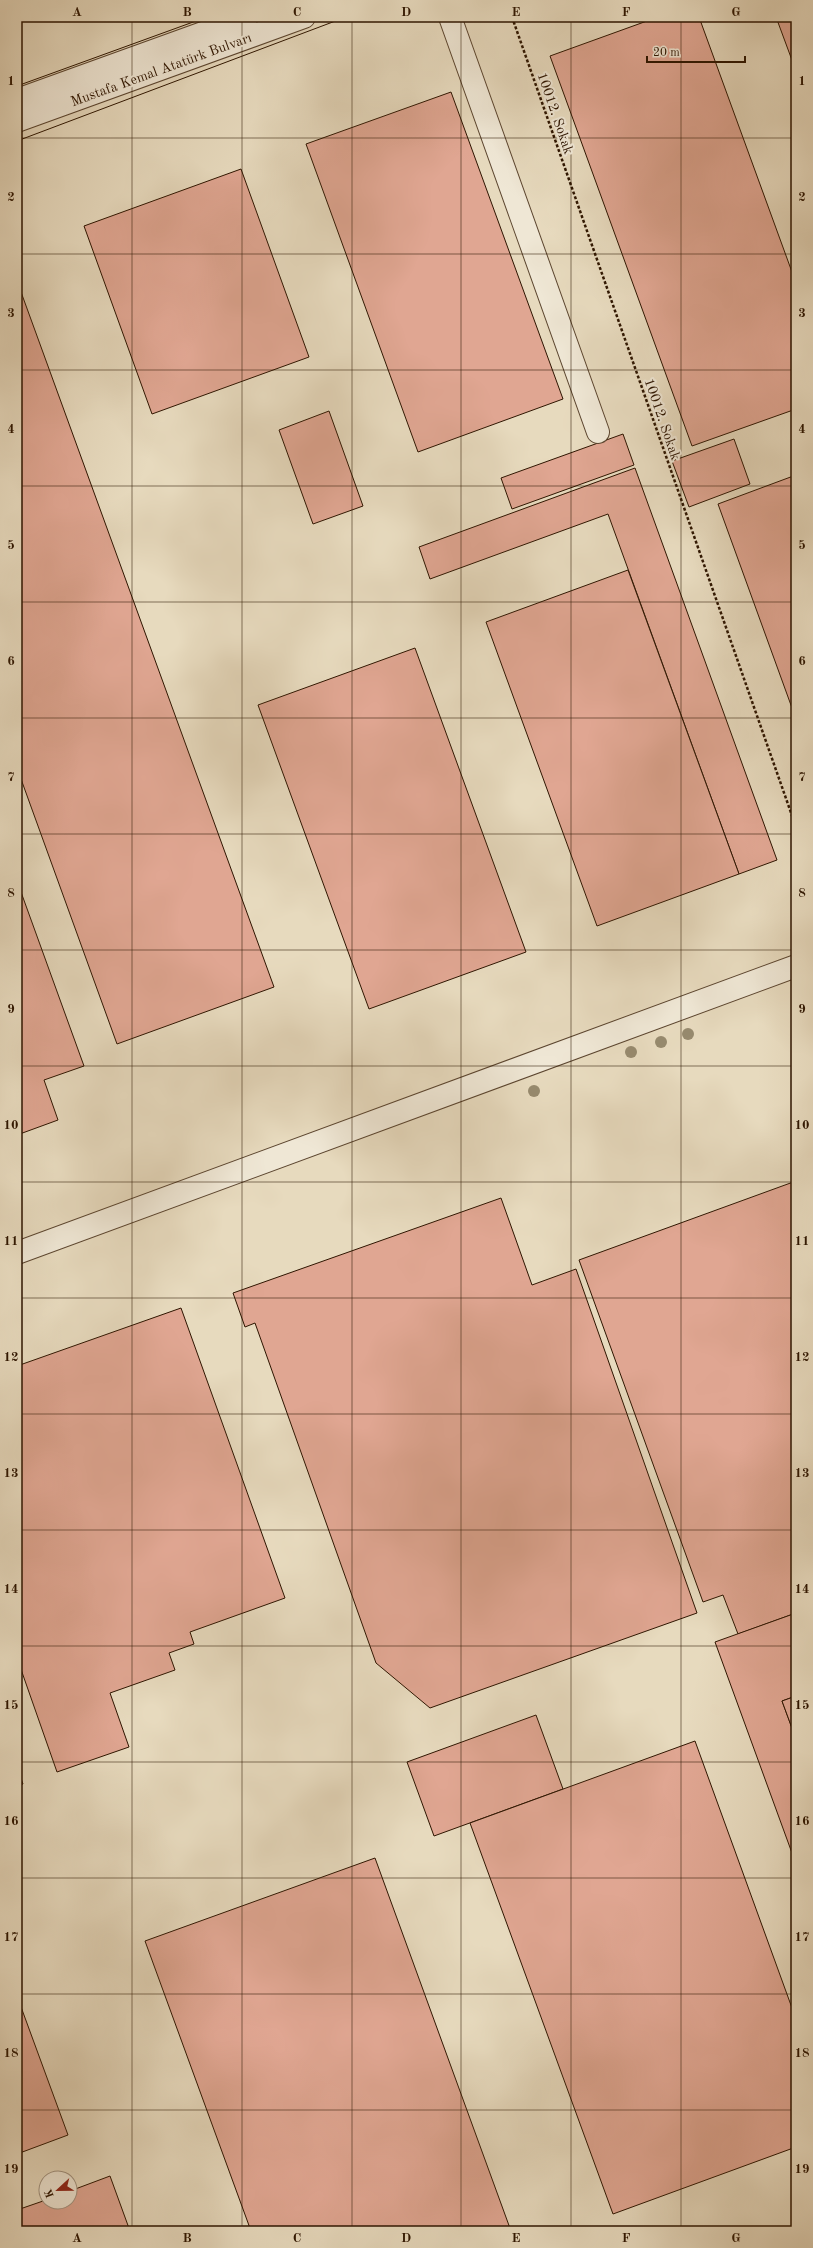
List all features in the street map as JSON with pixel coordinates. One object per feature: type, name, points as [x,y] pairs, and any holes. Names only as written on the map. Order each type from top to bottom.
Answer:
[{"type":"street","name":"Mustafa Kemal Atatürk Bulvarı","points":[[17,100],[247,17]]},
{"type":"street","name":"Mustafa Kemal Atatürk Bulvarı","points":[[17,121],[304,17]]},
{"type":"street","points":[[450,17],[598,432]]},
{"type":"street","points":[[17,1253],[796,966]]},
{"type":"path","name":"10012. Sokak","points":[[512,17],[796,827]]},
{"type":"building","points":[[658,17],[699,17],[796,283],[796,409],[692,446],[550,56]]},
{"type":"building","points":[[776,17],[796,17],[796,71]]},
{"type":"building","points":[[451,92],[563,399],[418,452],[306,144]]},
{"type":"building","points":[[241,169],[309,357],[152,414],[84,226]]},
{"type":"building","points":[[17,281],[274,987],[117,1044],[17,768]]},
{"type":"building","points":[[329,411],[363,506],[313,524],[279,430]]},
{"type":"building","points":[[623,434],[634,465],[512,509],[501,478]]},
{"type":"building","points":[[734,439],[750,484],[689,507],[672,461]]},
{"type":"building","points":[[635,468],[777,860],[739,874],[608,514],[430,579],[419,547]]},
{"type":"building","points":[[796,475],[796,719],[718,504]]},
{"type":"building","points":[[628,570],[739,874],[597,926],[486,622]]},
{"type":"building","points":[[415,648],[526,952],[369,1009],[258,705]]},
{"type":"building","points":[[17,881],[84,1066],[44,1080],[58,1120],[17,1135]]},
{"type":"building","points":[[796,1181],[796,1613],[738,1634],[723,1595],[703,1602],[579,1260]]},
{"type":"building","points":[[501,1198],[532,1285],[576,1269],[697,1613],[430,1708],[376,1663],[255,1323],[245,1327],[233,1293]]},
{"type":"building","points":[[181,1308],[285,1598],[190,1632],[194,1644],[169,1653],[175,1670],[110,1693],[129,1747],[57,1772],[17,1658],[17,1366]]},
{"type":"building","points":[[796,1613],[796,1696],[782,1701],[796,1739],[796,1864],[715,1642]]},
{"type":"building","points":[[796,1696],[796,1739],[782,1701]]},
{"type":"building","points":[[536,1715],[563,1789],[434,1836],[407,1762]]},
{"type":"building","points":[[695,1741],[796,2019],[796,2147],[613,2214],[470,1823]]},
{"type":"building","points":[[17,1767],[23,1784],[17,1786]]},
{"type":"building","points":[[375,1858],[511,2231],[251,2231],[145,1941]]},
{"type":"building","points":[[17,1996],[68,2135],[17,2154]]},
{"type":"building","points":[[110,2176],[130,2231],[17,2231],[17,2210],[38,2203],[38,2210],[78,2210],[78,2188]]},
{"type":"tram line","points":[[17,86],[207,17]]},
{"type":"tram line","points":[[17,141],[346,17]]}]
